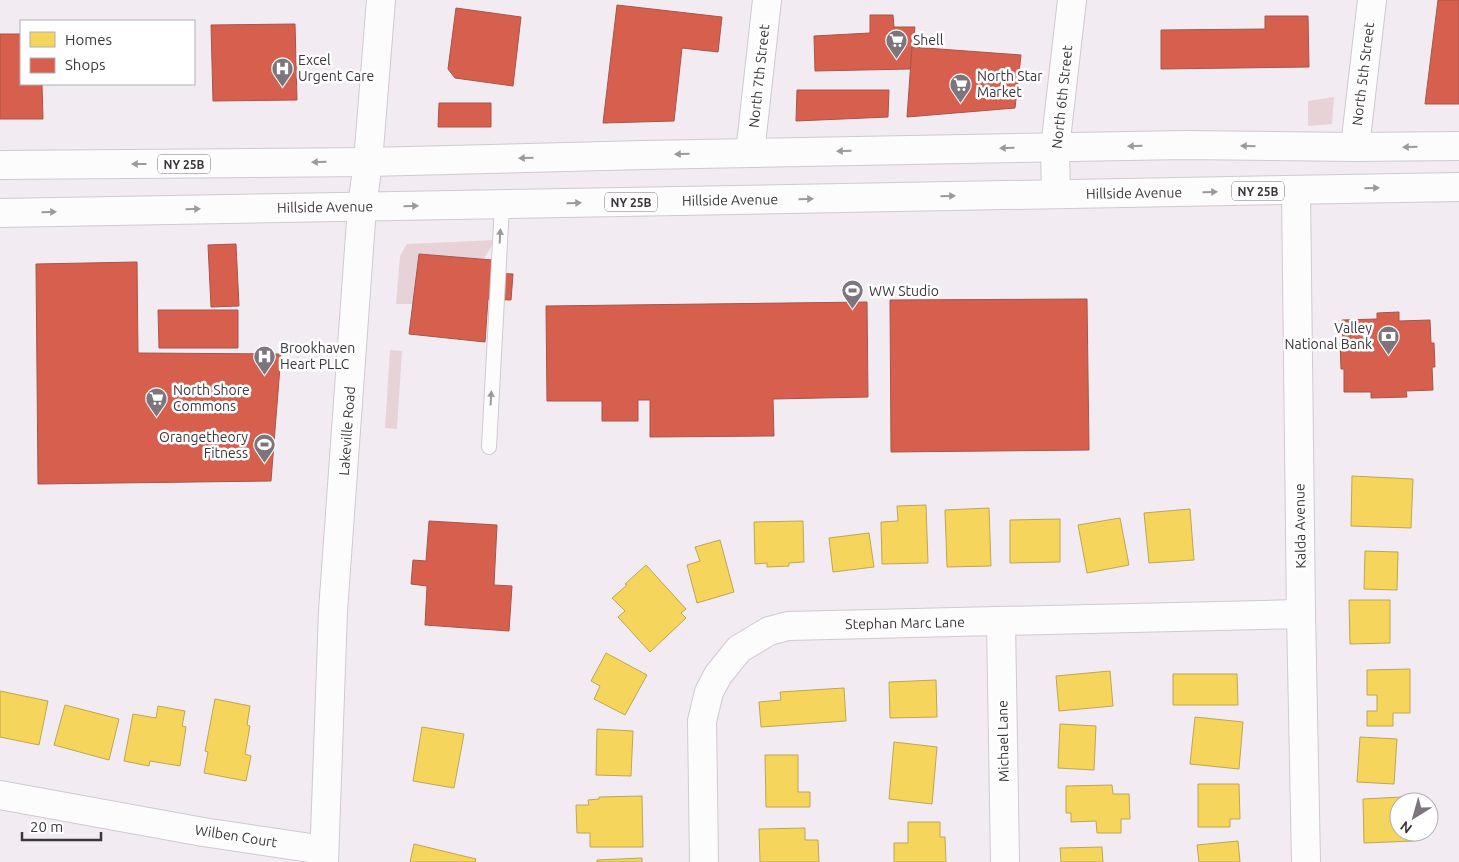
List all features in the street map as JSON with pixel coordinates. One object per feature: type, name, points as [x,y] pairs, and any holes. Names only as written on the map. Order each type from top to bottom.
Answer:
[{"type":"main road","name":"Lakeville Road","points":[[324,856],[333,611],[362,207],[368,162],[381,0]]},
{"type":"main road","name":"North 7th Street","points":[[750,153],[767,0]]},
{"type":"main road","name":"North 6th Street","points":[[1056,194],[1055,148],[1072,0]]},
{"type":"main road","name":"North 5th Street","points":[[1355,147],[1372,0]]},
{"type":"main road","name":"NY 25B","points":[[0,165],[368,162],[1184,145],[1459,146]]},
{"type":"main road","name":"Hillside Avenue","points":[[0,212],[502,205],[1459,187]]},
{"type":"main road","name":"Kalda Avenue","points":[[1296,190],[1306,862]]},
{"type":"main road","name":"Stephan Marc Lane","points":[[704,862],[702,721],[708,692],[718,675],[739,648],[769,631],[788,626],[1301,614]]},
{"type":"main road","name":"Michael Lane","points":[[1001,620],[1005,862]]},
{"type":"main road","name":"Wilben Court","points":[[0,795],[324,856]]},
{"type":"lane","points":[[489,447],[502,205]]},
{"type":"shaded area","points":[[1334,97],[1332,124],[1308,126],[1308,101]]},
{"type":"shaded area","points":[[495,240],[484,259],[419,254],[413,304],[396,304],[400,256],[407,244]]},
{"type":"shaded area","points":[[390,350],[402,351],[397,429],[385,428]]},
{"type":"building: Homes","points":[[1352,476],[1413,479],[1411,528],[1351,526]]},
{"type":"building: Homes","points":[[926,505],[928,563],[882,564],[881,522],[898,521],[897,506]]},
{"type":"building: Homes","points":[[989,508],[991,566],[947,567],[945,510]]},
{"type":"building: Homes","points":[[1190,509],[1194,560],[1149,563],[1144,513]]},
{"type":"building: Homes","points":[[1120,518],[1129,565],[1087,573],[1078,525]]},
{"type":"building: Homes","points":[[1060,519],[1060,562],[1010,563],[1010,520]]},
{"type":"building: Homes","points":[[803,521],[804,562],[789,563],[789,566],[767,567],[767,563],[755,564],[754,522]]},
{"type":"building: Homes","points":[[869,533],[874,567],[833,572],[829,538]]},
{"type":"building: Homes","points":[[720,540],[734,592],[697,603],[687,565],[700,561],[695,547]]},
{"type":"building: Homes","points":[[1365,551],[1398,552],[1397,590],[1364,589]]},
{"type":"building: Homes","points":[[646,565],[686,609],[681,613],[686,618],[650,652],[618,617],[625,611],[612,598]]},
{"type":"building: Homes","points":[[1349,600],[1390,600],[1390,643],[1350,644]]},
{"type":"building: Homes","points":[[606,653],[647,675],[625,715],[594,699],[600,686],[591,681]]},
{"type":"building: Homes","points":[[1410,669],[1410,713],[1393,713],[1393,726],[1367,726],[1367,711],[1377,711],[1377,695],[1367,695],[1367,670]]},
{"type":"building: Homes","points":[[1110,671],[1113,706],[1059,711],[1056,676]]},
{"type":"building: Homes","points":[[1173,674],[1237,674],[1238,705],[1173,705]]},
{"type":"building: Homes","points":[[936,680],[937,717],[890,718],[889,682]]},
{"type":"building: Homes","points":[[844,688],[846,721],[761,727],[759,702],[781,700],[780,692]]},
{"type":"building: Homes","points":[[0,691],[48,701],[39,745],[0,737]]},
{"type":"building: Homes","points":[[215,699],[250,706],[247,725],[250,726],[245,754],[251,756],[246,781],[204,773],[208,752],[205,751]]},
{"type":"building: Homes","points":[[65,705],[119,719],[109,760],[54,745]]},
{"type":"building: Homes","points":[[158,706],[185,711],[182,726],[186,727],[180,766],[150,761],[149,766],[124,761],[133,714],[156,718]]},
{"type":"building: Homes","points":[[1195,717],[1243,722],[1239,769],[1190,764]]},
{"type":"building: Homes","points":[[1060,724],[1096,726],[1094,770],[1058,768]]},
{"type":"building: Homes","points":[[422,727],[464,734],[454,788],[413,781]]},
{"type":"building: Homes","points":[[597,729],[633,731],[631,776],[596,775]]},
{"type":"building: Homes","points":[[1360,737],[1397,739],[1394,784],[1357,782]]},
{"type":"building: Homes","points":[[894,742],[937,747],[932,804],[889,799]]},
{"type":"building: Homes","points":[[765,755],[798,755],[798,792],[810,792],[810,807],[766,807]]},
{"type":"building: Homes","points":[[1198,784],[1239,784],[1240,819],[1230,819],[1230,827],[1198,827]]},
{"type":"building: Homes","points":[[1112,785],[1113,794],[1129,794],[1130,819],[1121,819],[1121,833],[1097,833],[1096,821],[1071,822],[1071,813],[1066,813],[1066,786]]},
{"type":"building: Homes","points":[[642,796],[643,847],[590,847],[590,833],[577,833],[576,805],[589,805],[588,800],[599,799],[599,797]]},
{"type":"building: Homes","points":[[1389,798],[1389,842],[1364,843],[1363,799]]},
{"type":"building: Homes","points":[[908,822],[940,822],[940,837],[945,837],[946,862],[894,862],[894,843],[908,843]]},
{"type":"building: Homes","points":[[805,828],[805,840],[818,840],[819,862],[760,862],[759,829]]},
{"type":"building: Homes","points":[[1238,841],[1240,862],[1199,862],[1197,845]]},
{"type":"building: Homes","points":[[414,844],[476,859],[475,862],[410,862]]},
{"type":"building: Homes","points":[[1102,847],[1103,862],[1061,862],[1060,848]]},
{"type":"building: Homes","points":[[642,858],[642,862],[597,862],[597,860]]},
{"type":"building: Shops","points":[[1438,0],[1459,0],[1459,104],[1425,104]]},
{"type":"building: Shops","points":[[617,5],[722,17],[718,52],[682,48],[674,121],[603,123]]},
{"type":"building: Shops","points":[[456,8],[521,17],[513,86],[455,78],[448,69]]},
{"type":"building: Shops","points":[[870,15],[893,15],[894,27],[915,27],[910,69],[815,71],[814,36],[870,33]]},
{"type":"building: Shops","points":[[1265,16],[1308,16],[1309,67],[1161,69],[1161,30],[1265,29]]},
{"type":"building: Shops","points":[[295,24],[297,100],[213,101],[211,25]]},
{"type":"building: Shops","points":[[0,34],[20,34],[20,85],[42,85],[43,119],[0,119]]},
{"type":"building: Shops","points":[[912,47],[1021,55],[1015,108],[907,117]]},
{"type":"building: Shops","points":[[797,90],[889,90],[888,117],[796,121]]},
{"type":"building: Shops","points":[[439,103],[491,103],[491,127],[438,127]]},
{"type":"building: Shops","points":[[236,244],[239,306],[211,307],[208,245]]},
{"type":"building: Shops","points":[[419,254],[492,260],[490,273],[513,274],[511,300],[488,299],[485,342],[409,334]]},
{"type":"building: Shops","name":"North Shore Commons","points":[[137,262],[138,353],[281,354],[271,481],[38,484],[36,264]]},
{"type":"building: Shops","points":[[1087,299],[1089,450],[891,452],[890,300]]},
{"type":"building: Shops","points":[[867,302],[868,397],[773,399],[774,436],[650,437],[650,400],[638,400],[638,421],[602,421],[602,401],[547,401],[546,306]]},
{"type":"building: Shops","points":[[158,310],[238,310],[238,348],[159,348]]},
{"type":"building: Shops","name":"Valley National Bank","points":[[1399,312],[1399,321],[1430,320],[1431,343],[1434,343],[1435,367],[1432,367],[1433,390],[1406,391],[1407,397],[1371,398],[1371,392],[1344,392],[1344,369],[1341,369],[1340,342],[1343,342],[1342,320],[1377,319],[1377,313]]},
{"type":"building: Shops","points":[[429,521],[497,525],[494,585],[512,586],[509,631],[425,625],[427,586],[411,584],[413,560],[426,561]]},
{"type":"place","name":"Shell","points":[[897,59]]},
{"type":"place","name":"Excel Urgent Care","points":[[282,87]]},
{"type":"place","name":"North Star Market","points":[[961,103]]},
{"type":"place","name":"WW Studio","points":[[853,310]]},
{"type":"place","name":"Valley National Bank","points":[[1388,355]]},
{"type":"place","name":"Brookhaven Heart PLLC","points":[[264,375]]},
{"type":"place","name":"North Shore Commons","points":[[157,417]]},
{"type":"place","name":"Orangetheory Fitness","points":[[264,464]]}]
